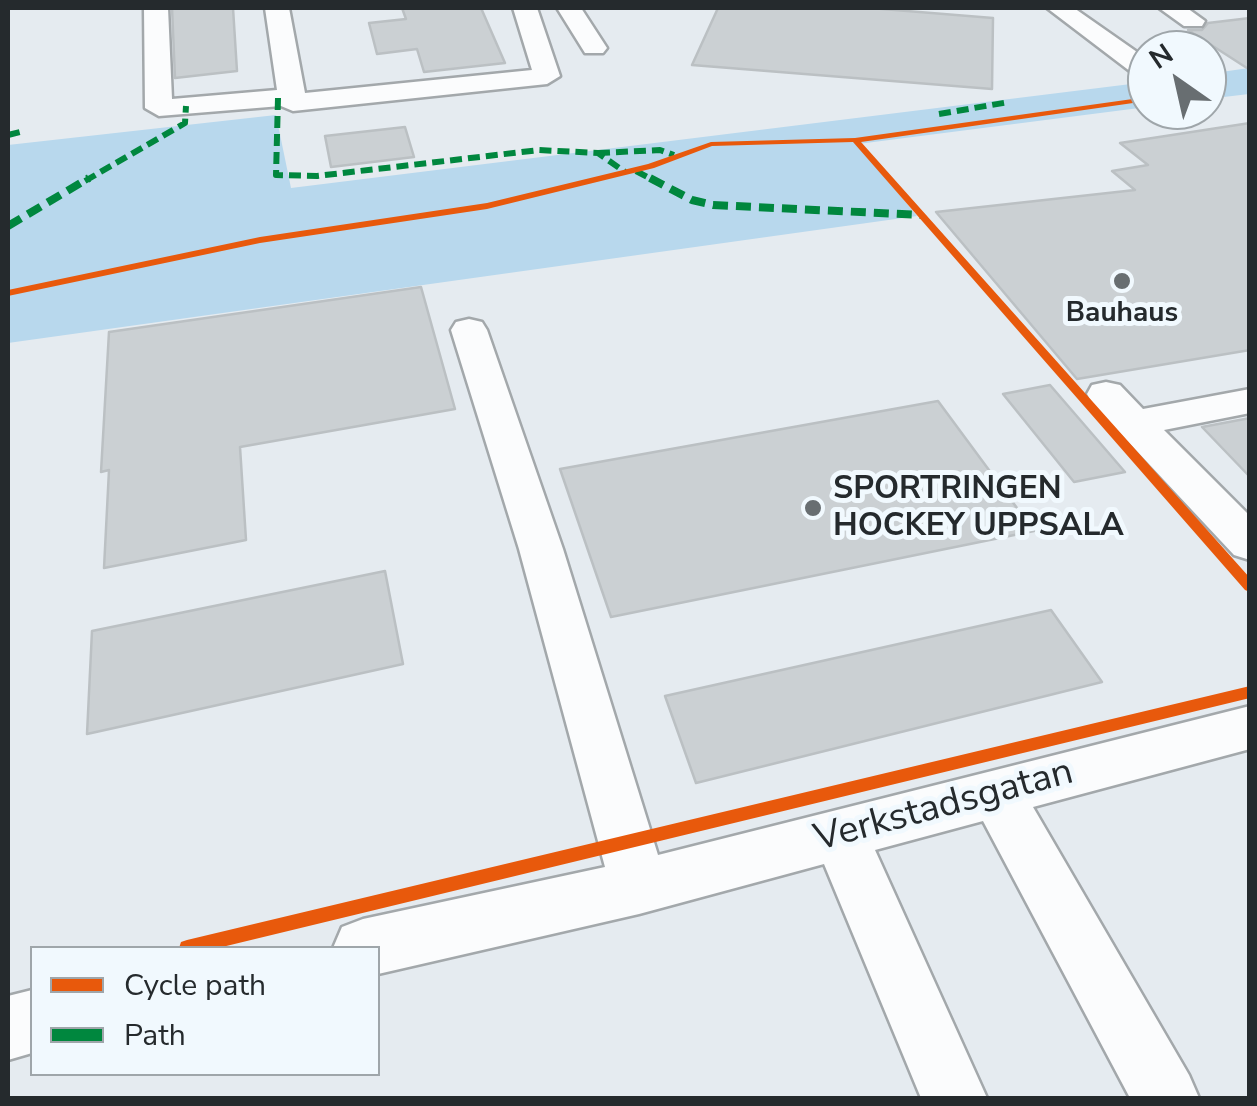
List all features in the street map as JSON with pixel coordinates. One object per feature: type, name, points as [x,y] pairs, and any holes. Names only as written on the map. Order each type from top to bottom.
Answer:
[{"type":"street","points":[[156,8],[159,108],[292,97]]},
{"type":"street","points":[[277,8],[293,103],[548,76],[526,8]]},
{"type":"street","points":[[569,8],[594,48]]},
{"type":"street","points":[[1059,8],[1127,57]]},
{"type":"street","points":[[469,330],[541,549],[639,887]]},
{"type":"street","points":[[1250,401],[1120,408],[1250,544]]},
{"type":"street","name":"Verkstadsgatan","points":[[372,946],[639,887],[1250,727]]},
{"type":"street","points":[[996,793],[1166,1098]]},
{"type":"street","points":[[840,834],[954,1098]]},
{"type":"shaded area","points":[[1249,68],[1249,94],[1227,97],[1227,71]]},
{"type":"shaded area","points":[[1127,84],[1127,110],[858,144],[917,216],[8,343],[8,145],[276,115],[291,188]]},
{"type":"building","points":[[172,8],[233,8],[237,71],[175,78]]},
{"type":"building","points":[[402,8],[481,8],[505,63],[424,72],[417,49],[377,54],[369,23],[406,19]]},
{"type":"building","points":[[718,8],[870,8],[993,18],[992,89],[692,65]]},
{"type":"building","points":[[1250,18],[1250,70],[1227,55],[1227,30],[1202,30],[1208,23]]},
{"type":"building","name":"Bauhaus","points":[[1250,123],[1250,350],[1077,379],[936,212],[1135,190],[1112,171],[1148,165],[1120,143],[1227,130],[1227,127]]},
{"type":"building","points":[[405,127],[414,157],[331,167],[325,136]]},
{"type":"building","points":[[421,287],[455,409],[240,447],[246,540],[104,568],[109,470],[101,472],[109,332]]},
{"type":"building","points":[[1050,385],[1125,472],[1074,482],[1003,394]]},
{"type":"building","points":[[938,401],[1034,531],[611,617],[560,469]]},
{"type":"building","points":[[1250,418],[1250,477],[1202,427]]},
{"type":"building","points":[[385,571],[403,664],[87,734],[92,631]]},
{"type":"building","points":[[1051,610],[1102,682],[696,783],[665,696]]},
{"type":"marked path","points":[[278,98],[276,175],[317,176],[539,150],[598,153],[625,172]]},
{"type":"marked path","points":[[939,114],[1009,102]]},
{"type":"marked path","points":[[8,226],[185,123],[186,106]]},
{"type":"marked path","points":[[8,135],[24,131]]},
{"type":"marked path","points":[[598,153],[660,150],[674,155]]},
{"type":"marked path","points":[[636,171],[692,200],[713,205],[921,215]]},
{"type":"cycle path","points":[[8,293],[260,240],[487,206],[651,166],[711,144],[855,140],[1127,102]]},
{"type":"cycle path","points":[[855,140],[1250,587]]},
{"type":"cycle path","points":[[195,946],[1250,692]]},
{"type":"place","name":"Bauhaus","points":[[1122,281]]},
{"type":"place","name":"SPORTRINGEN HOCKEY UPPSALA","points":[[813,508]]}]
